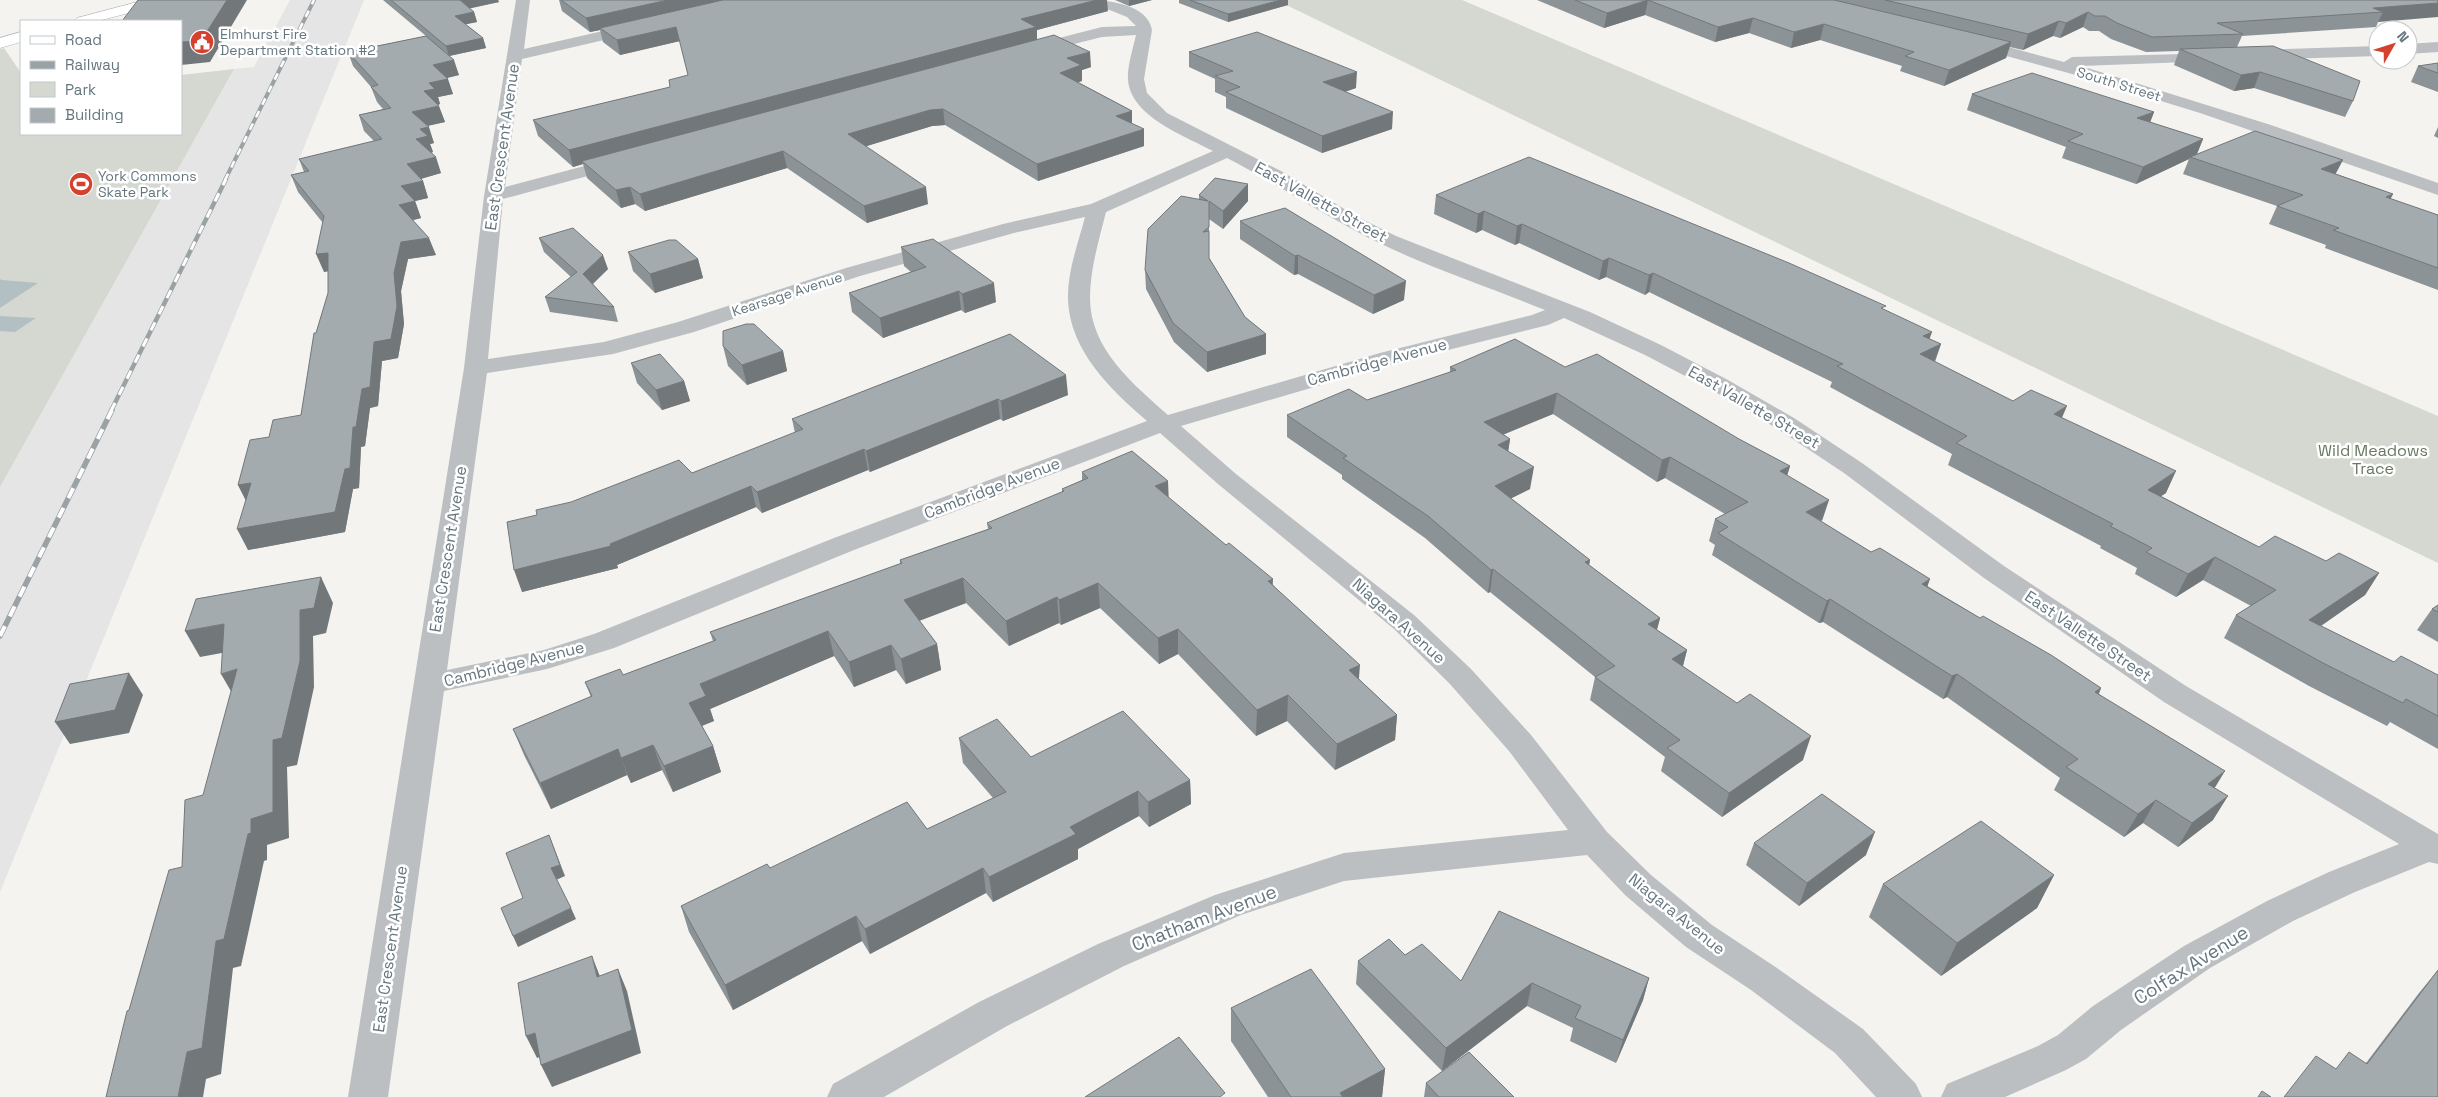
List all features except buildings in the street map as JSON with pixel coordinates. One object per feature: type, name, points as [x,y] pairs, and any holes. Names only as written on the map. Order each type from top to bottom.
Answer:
[{"type":"main road","points":[[86,20],[162,0]]},
{"type":"main road","points":[[0,43],[20,37]]},
{"type":"street","name":"East Crescent Avenue","points":[[368,1097],[476,368],[494,196],[523,0]]},
{"type":"street","points":[[1013,54],[1102,32],[1144,30],[1142,23],[1132,14],[1097,0]]},
{"type":"street","points":[[515,56],[657,24]]},
{"type":"street","name":"East Vallette Street","points":[[1144,30],[1136,79],[1144,100],[1161,117],[1274,175],[1349,220],[1389,240],[1563,310],[1653,350],[1720,385],[1785,423],[1853,468],[2009,583],[2159,684],[2433,849]]},
{"type":"street","name":"South Street","points":[[1960,39],[2049,62],[2270,131],[2438,189]]},
{"type":"street","points":[[2418,48],[2438,47]]},
{"type":"street","points":[[2049,62],[2368,51]]},
{"type":"street","points":[[1097,209],[1226,152]]},
{"type":"street","points":[[494,196],[638,156]]},
{"type":"street","name":"Kearsage Avenue","points":[[476,368],[606,349],[686,327],[853,272],[1010,228],[1097,209]]},
{"type":"street","name":"Niagara Avenue","points":[[1097,209],[1082,268],[1079,299],[1083,326],[1096,352],[1110,373],[1162,424],[1294,535],[1346,574],[1404,622],[1460,676],[1520,743],[1595,841],[1638,885],[1699,936],[1764,979],[1849,1041],[1902,1097]]},
{"type":"street","name":"Cambridge Avenue","points":[[428,684],[547,659],[604,642],[844,544],[1162,424],[1388,358],[1540,320],[1563,310]]},
{"type":"street","name":"Chatham Avenue","points":[[847,1097],[993,1014],[1111,954],[1228,905],[1344,867],[1595,841]]},
{"type":"street","name":"Colfax Avenue","points":[[1961,1097],[2052,1058],[2197,957],[2280,911],[2342,882],[2433,849]]},
{"type":"shaded area","points":[[290,0],[364,0],[0,892],[0,487],[234,69],[254,67]]},
{"type":"shaded area","points":[[0,279],[2,280],[38,283],[0,308]]},
{"type":"shaded area","points":[[0,316],[36,318],[15,332],[0,331]]},
{"type":"green space","name":"Wild Meadows Trace","points":[[1276,0],[1462,0],[2438,416],[2438,563]]},
{"type":"green space","points":[[4,48],[20,72],[20,135],[182,135],[182,75],[234,69],[0,487],[0,49]]},
{"type":"railway","points":[[225,180],[314,0]]},
{"type":"railway","points":[[111,411],[226,179]]},
{"type":"railway","points":[[0,636],[112,410]]},
{"type":"place","name":"Elmhurst Fire Department Station #2","points":[[202,42]]},
{"type":"place","name":"York Commons Skate Park","points":[[81,184]]}]
